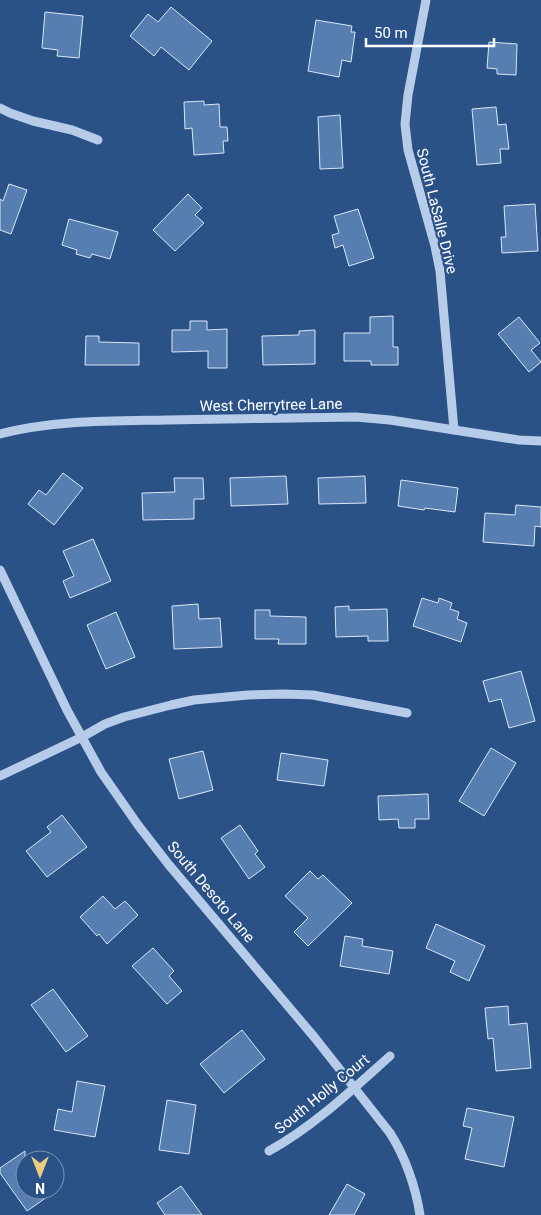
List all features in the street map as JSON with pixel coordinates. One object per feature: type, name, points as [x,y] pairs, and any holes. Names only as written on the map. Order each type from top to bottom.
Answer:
[{"type":"street","name":"South LaSalle Drive","points":[[426,0],[408,95],[405,124],[408,150],[435,246],[440,271],[454,430]]},
{"type":"street","points":[[0,108],[33,121],[72,130],[98,140]]},
{"type":"street","name":"West Cherrytree Lane","points":[[0,434],[40,425],[90,421],[356,417],[390,420],[518,440],[541,441]]},
{"type":"street","name":"South Desoto Lane","points":[[0,570],[49,674],[101,772],[169,865],[315,1038],[398,1145],[405,1160],[420,1215]]},
{"type":"street","points":[[0,776],[105,724],[124,717],[194,700],[248,695],[312,695],[407,713]]},
{"type":"street","name":"South Holly Court","points":[[269,1151],[290,1139],[354,1088],[390,1056]]},
{"type":"building","points":[[171,7],[212,41],[189,70],[161,47],[154,56],[130,36],[148,14],[158,22]]},
{"type":"building","points":[[45,12],[83,16],[79,58],[57,56],[58,50],[42,48]]},
{"type":"building","points":[[316,20],[352,26],[351,32],[355,32],[351,62],[342,60],[339,77],[308,71]]},
{"type":"building","points":[[489,42],[517,44],[516,75],[497,74],[497,69],[487,68]]},
{"type":"building","points":[[204,101],[204,105],[219,104],[220,127],[227,127],[228,141],[223,141],[224,153],[194,155],[192,128],[185,129],[184,102]]},
{"type":"building","points":[[496,107],[498,125],[506,124],[509,149],[500,149],[501,163],[477,165],[472,109]]},
{"type":"building","points":[[340,115],[343,168],[320,169],[318,117]]},
{"type":"building","points":[[9,184],[27,190],[11,234],[0,230],[0,199],[3,201]]},
{"type":"building","points":[[188,194],[202,208],[195,215],[204,223],[175,251],[153,230]]},
{"type":"building","points":[[535,204],[538,251],[502,253],[501,237],[506,237],[504,206]]},
{"type":"building","points":[[358,209],[374,258],[349,266],[343,245],[335,248],[332,235],[339,233],[334,216]]},
{"type":"building","points":[[69,219],[118,232],[110,259],[92,254],[90,258],[76,254],[77,250],[62,245]]},
{"type":"building","points":[[393,316],[393,347],[398,347],[398,365],[371,365],[371,361],[344,361],[344,333],[370,333],[370,317]]},
{"type":"building","points":[[519,317],[540,343],[531,350],[541,362],[529,372],[498,334]]},
{"type":"building","points":[[190,321],[207,321],[207,330],[227,329],[227,368],[208,368],[208,351],[172,352],[172,330],[190,330]]},
{"type":"building","points":[[315,330],[315,364],[263,365],[262,336],[299,335],[299,331]]},
{"type":"building","points":[[86,336],[99,336],[99,342],[139,343],[139,365],[85,365]]},
{"type":"building","points":[[63,473],[83,488],[54,525],[28,504],[39,490],[46,495]]},
{"type":"building","points":[[286,476],[288,504],[231,506],[230,478]]},
{"type":"building","points":[[365,476],[366,503],[319,504],[318,478]]},
{"type":"building","points":[[174,478],[203,478],[204,499],[194,499],[194,519],[143,520],[142,493],[175,492]]},
{"type":"building","points":[[401,480],[458,488],[455,512],[398,506]]},
{"type":"building","points":[[516,505],[541,507],[541,527],[535,526],[534,546],[483,542],[485,513],[515,515]]},
{"type":"building","points":[[93,539],[111,581],[70,598],[63,581],[74,576],[63,551]]},
{"type":"building","points":[[422,598],[438,603],[439,598],[452,603],[450,609],[459,612],[457,619],[467,623],[461,642],[413,626]]},
{"type":"building","points":[[198,604],[199,619],[220,618],[222,647],[174,649],[172,606]]},
{"type":"building","points":[[349,606],[349,610],[387,609],[388,641],[368,641],[368,636],[336,637],[335,607]]},
{"type":"building","points":[[255,610],[270,610],[270,616],[306,617],[306,644],[278,644],[279,639],[255,639]]},
{"type":"building","points":[[116,612],[135,657],[106,669],[87,625]]},
{"type":"building","points":[[521,671],[535,721],[509,728],[501,699],[489,702],[483,681]]},
{"type":"building","points":[[491,748],[516,763],[484,816],[459,801]]},
{"type":"building","points":[[203,751],[213,790],[179,799],[169,759]]},
{"type":"building","points":[[281,753],[328,760],[324,786],[277,780]]},
{"type":"building","points":[[428,794],[429,819],[415,819],[415,828],[399,828],[398,819],[379,820],[378,796]]},
{"type":"building","points":[[62,815],[87,847],[47,877],[26,851],[51,832],[47,827]]},
{"type":"building","points":[[240,825],[258,851],[255,854],[265,867],[249,879],[221,838]]},
{"type":"building","points":[[310,871],[318,879],[323,875],[352,903],[308,946],[294,932],[308,918],[285,896]]},
{"type":"building","points":[[103,896],[115,909],[125,901],[138,915],[107,944],[80,917]]},
{"type":"building","points":[[436,924],[485,946],[469,981],[450,972],[455,961],[426,948]]},
{"type":"building","points":[[345,936],[363,939],[362,946],[393,951],[389,974],[340,966]]},
{"type":"building","points":[[153,948],[174,971],[169,976],[182,991],[167,1004],[132,966]]},
{"type":"building","points":[[53,989],[88,1036],[66,1052],[31,1005]]},
{"type":"building","points":[[508,1006],[509,1025],[527,1023],[531,1068],[496,1071],[493,1038],[488,1039],[485,1008]]},
{"type":"building","points":[[242,1030],[265,1059],[224,1093],[200,1064]]},
{"type":"building","points":[[77,1081],[105,1086],[95,1137],[54,1130],[58,1109],[72,1112]]},
{"type":"building","points":[[167,1100],[196,1105],[189,1154],[159,1150]]},
{"type":"building","points":[[467,1108],[514,1117],[504,1167],[465,1159],[472,1128],[463,1126]]},
{"type":"building","points":[[15,1158],[15,1194],[0,1173],[0,1168]]},
{"type":"building","points":[[347,1184],[365,1194],[354,1215],[329,1215]]},
{"type":"building","points":[[181,1186],[202,1215],[165,1215],[157,1203]]},
{"type":"building","points":[[19,1200],[43,1200],[27,1211]]}]
